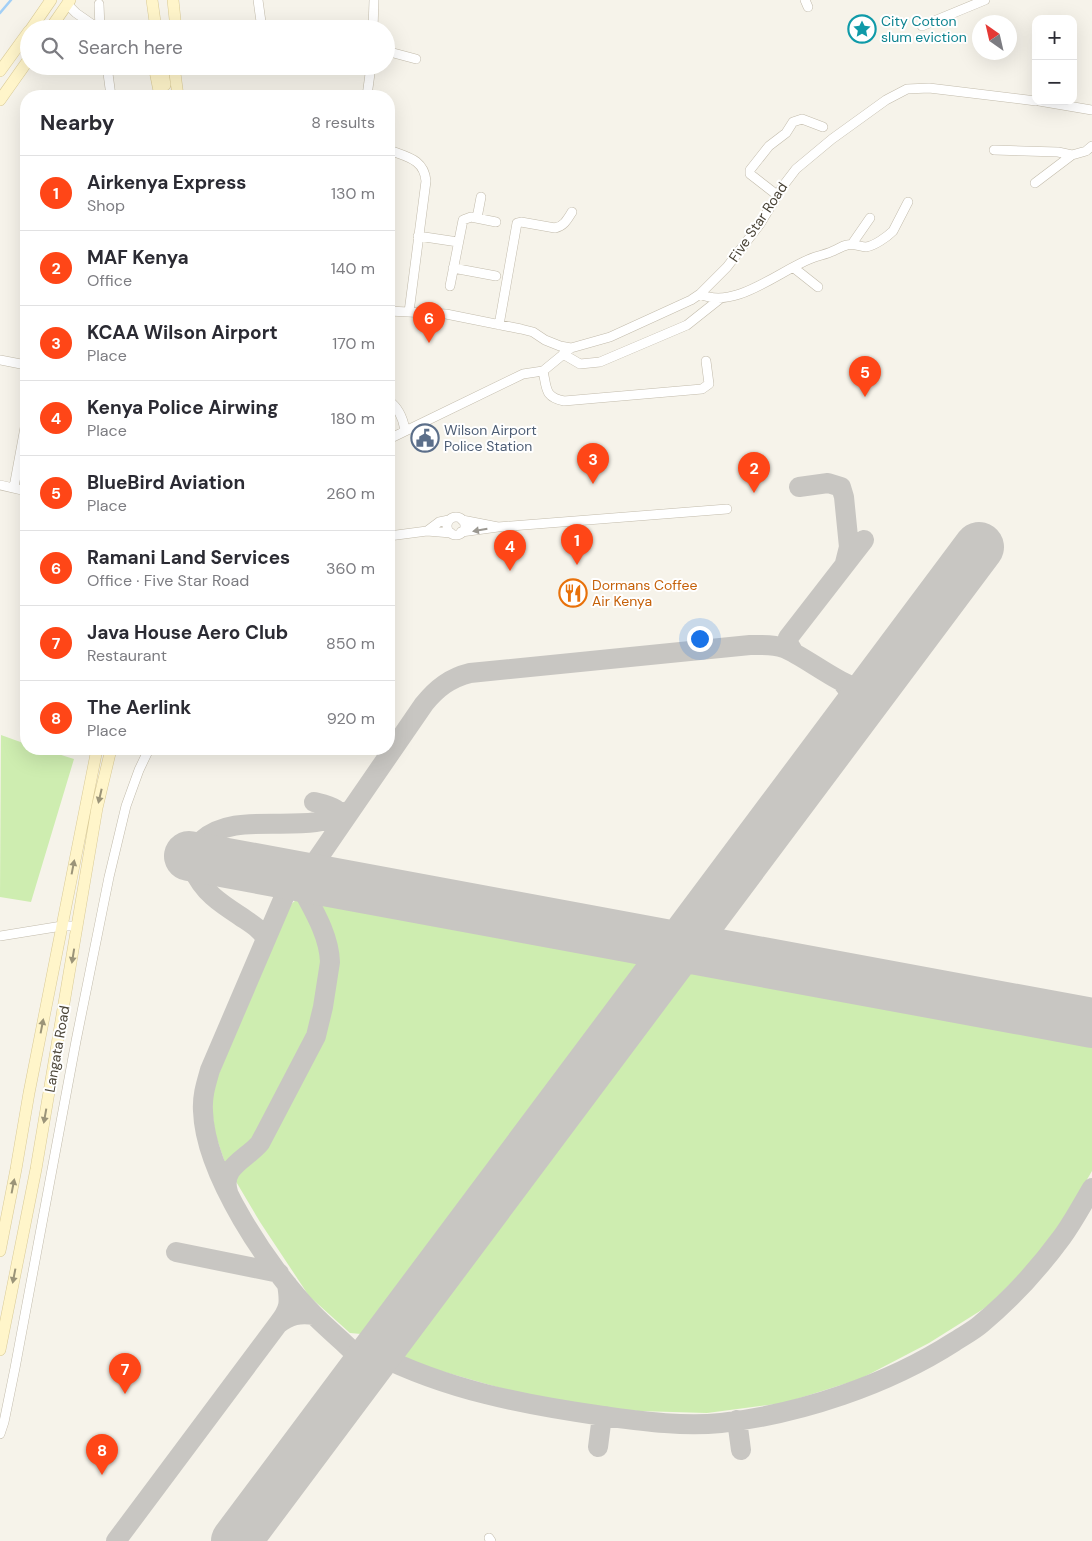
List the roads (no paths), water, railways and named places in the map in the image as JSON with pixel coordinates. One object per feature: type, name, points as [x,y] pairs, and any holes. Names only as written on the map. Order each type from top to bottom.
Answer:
[{"type":"main road","points":[[37,20],[51,0]]},
{"type":"main road","points":[[145,0],[148,20]]},
{"type":"main road","points":[[152,0],[155,20]]},
{"type":"main road","points":[[165,0],[168,20]]},
{"type":"main road","points":[[173,0],[175,20]]},
{"type":"main road","points":[[56,20],[69,2]]},
{"type":"main road","points":[[0,72],[20,44]]},
{"type":"main road","points":[[0,100],[20,72]]},
{"type":"main road","points":[[156,75],[159,90]]},
{"type":"main road","points":[[164,75],[166,90]]},
{"type":"main road","points":[[175,75],[177,90]]},
{"type":"main road","points":[[182,75],[184,90]]},
{"type":"main road","name":"Langata Road","points":[[0,1251],[96,755]]},
{"type":"main road","name":"Langata Road","points":[[0,1350],[36,1169],[97,808],[110,755]]},
{"type":"street","points":[[258,0],[261,20]]},
{"type":"street","points":[[373,20],[374,0]]},
{"type":"street","points":[[922,26],[985,0]]},
{"type":"street","points":[[69,2],[76,13],[86,20]]},
{"type":"street","points":[[99,4],[100,20]]},
{"type":"street","points":[[395,53],[416,59]]},
{"type":"street","points":[[108,75],[110,90]]},
{"type":"street","points":[[368,90],[369,75]]},
{"type":"street","name":"Five Star Road","points":[[567,351],[610,337],[679,307],[700,294],[740,251],[796,169],[876,106],[900,91],[929,88],[1032,100]]},
{"type":"street","name":"Five Star Road","points":[[1061,105],[1092,110]]},
{"type":"street","points":[[777,195],[750,174],[750,170],[769,146],[786,133],[794,122],[802,119],[823,127]]},
{"type":"street","points":[[1035,183],[1072,155],[1086,151],[1092,146]]},
{"type":"street","points":[[994,150],[1058,152],[1072,155]]},
{"type":"street","points":[[395,152],[420,164],[425,172],[426,181],[409,312]]},
{"type":"street","points":[[477,218],[481,197]]},
{"type":"street","points":[[700,294],[707,297],[720,298],[738,294],[815,256],[852,244],[867,247],[889,235],[896,227],[908,202]]},
{"type":"street","points":[[499,325],[517,223],[521,222],[555,228],[565,224],[572,212]]},
{"type":"street","points":[[450,286],[463,220],[471,217],[496,222]]},
{"type":"street","points":[[852,244],[870,218]]},
{"type":"street","points":[[418,236],[458,242]]},
{"type":"street","points":[[453,268],[496,276]]},
{"type":"street","points":[[794,268],[818,287]]},
{"type":"street","points":[[395,311],[446,314],[533,332],[545,340],[560,346],[580,364],[600,362],[687,325],[720,298]]},
{"type":"street","points":[[395,436],[523,374],[544,371],[567,351]]},
{"type":"street","points":[[0,360],[20,364]]},
{"type":"street","points":[[544,371],[550,397],[564,401],[702,389],[709,384],[706,361]]},
{"type":"street","points":[[395,406],[401,416],[405,430]]},
{"type":"street","points":[[14,488],[20,455]]},
{"type":"street","points":[[0,485],[20,490]]},
{"type":"street","points":[[395,535],[426,531],[456,534],[498,527],[727,509]]},
{"type":"street","points":[[426,531],[439,522],[454,517],[498,527]]},
{"type":"street","points":[[449,520],[447,525],[451,533]]},
{"type":"street","points":[[461,532],[464,528],[462,520]]},
{"type":"street","points":[[0,1434],[15,1368],[76,1040],[109,877],[126,806],[146,755]]},
{"type":"street","points":[[0,936],[62,926],[77,926]]},
{"type":"waterway","points":[[0,13],[11,0]]},
{"type":"place","name":"City Cotton slum eviction","points":[[862,29]]},
{"type":"place","name":"Ramani Land Services","points":[[429,343]]},
{"type":"place","name":"BlueBird Aviation","points":[[865,397]]},
{"type":"place","name":"Wilson Airport Police Station","points":[[425,438]]},
{"type":"place","name":"KCAA Wilson Airport","points":[[593,484]]},
{"type":"place","name":"MAF Kenya","points":[[754,493]]},
{"type":"place","name":"Airkenya Express","points":[[577,565]]},
{"type":"place","name":"Kenya Police Airwing","points":[[510,571]]},
{"type":"place","name":"Dormans Coffee Air Kenya","points":[[573,593]]},
{"type":"place","name":"Java House Aero Club","points":[[125,1394]]},
{"type":"place","name":"The Aerlink","points":[[102,1475]]}]
